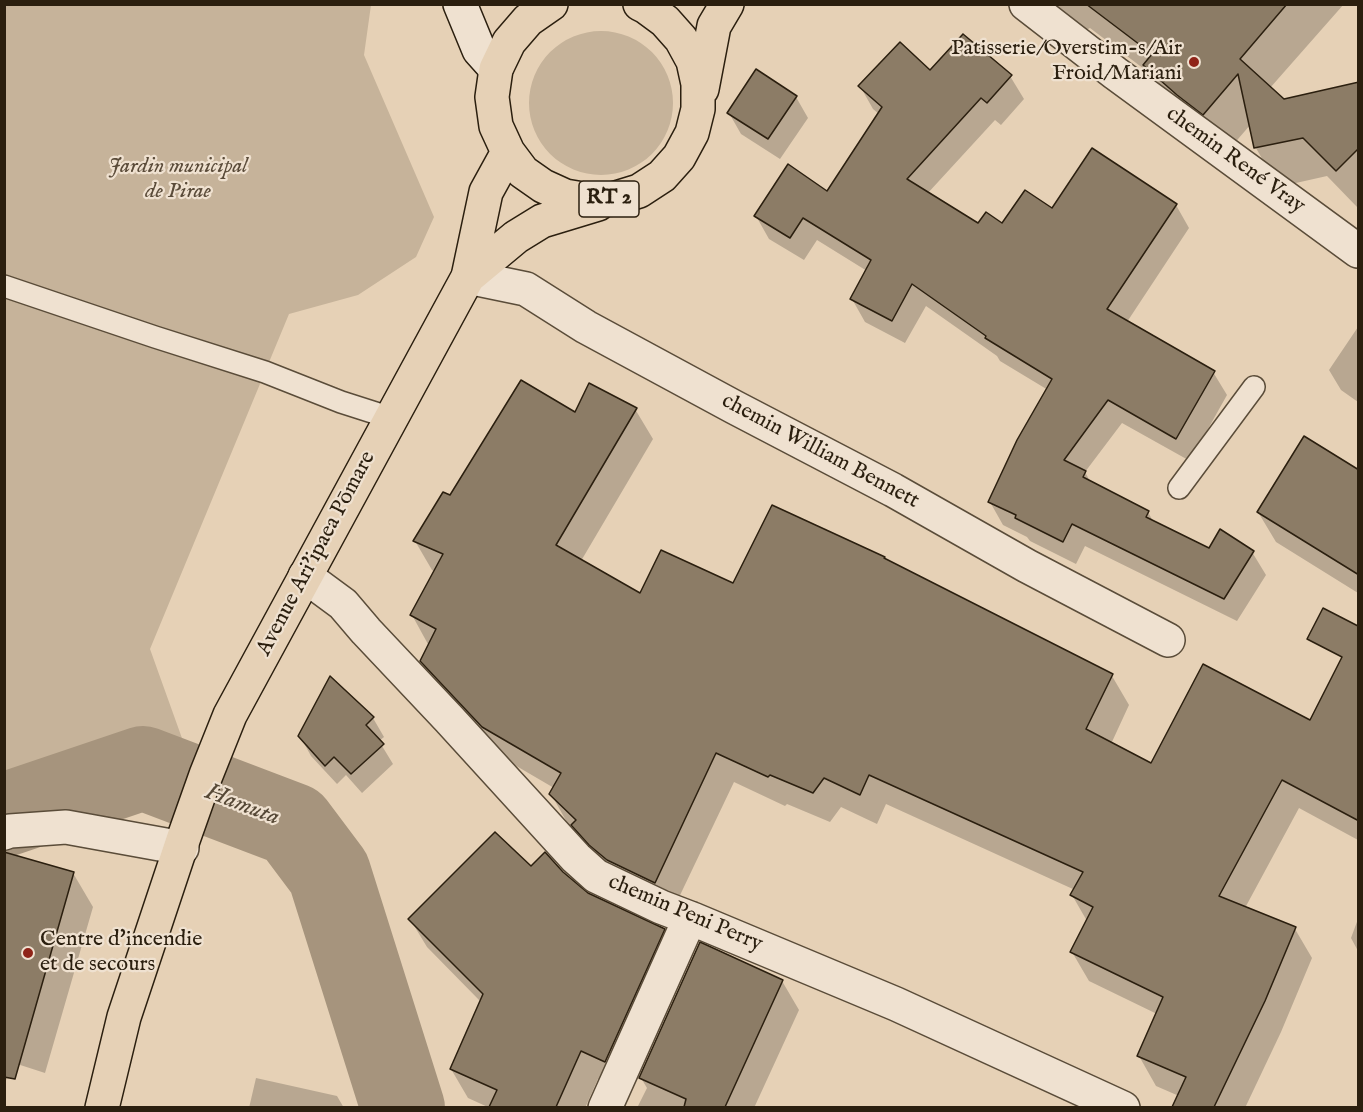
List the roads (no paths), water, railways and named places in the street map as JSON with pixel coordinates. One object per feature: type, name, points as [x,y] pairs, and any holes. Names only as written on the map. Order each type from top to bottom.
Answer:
[{"type":"main road","name":"RT 2","points":[[551,4],[528,20],[508,42],[496,69],[492,97],[496,126],[508,152],[523,172],[543,186],[565,196],[589,200],[613,199],[639,191],[662,176],[679,157],[692,134],[714,26],[727,4]]},
{"type":"main road","name":"RT 2","points":[[640,4],[665,21],[681,39],[693,61],[698,84],[698,109]]},
{"type":"main road","name":"Avenue Ari'ipaea Pōmare","points":[[183,844],[206,776],[231,715],[468,277],[486,192],[508,152]]},
{"type":"main road","name":"Avenue Ari'ipaea Pōmare","points":[[468,277],[516,237],[542,221],[613,199]]},
{"type":"main road","name":"RT 2","points":[[102,1107],[124,1017],[183,844]]},
{"type":"street","points":[[460,4],[479,50],[496,69]]},
{"type":"street","name":"chemin René Vray","points":[[1026,4],[1115,73],[1359,251]]},
{"type":"street","name":"chemin William Bennett","points":[[468,277],[526,289],[597,332],[734,407],[893,490],[1027,566],[1168,640]]},
{"type":"street","name":"chemin Peni Perry","points":[[305,576],[343,604],[576,858],[596,876],[661,907],[896,1004],[1124,1107]]},
{"type":"street","points":[[4,833],[66,827],[183,844]]},
{"type":"street","name":"chemin Peni Perry","points":[[605,1107],[690,918]]},
{"type":"lane","points":[[4,286],[265,372],[341,402],[391,418]]},
{"type":"lane","points":[[1179,488],[1254,387]]},
{"type":"waterway","name":"Hamuta","points":[[4,815],[143,768],[293,825],[329,873],[403,1108]]},
{"type":"place","name":"Patisserie/Overstim-s/Air Froid/Mariani","points":[[1194,62]]},
{"type":"place","name":"Centre d'incendie et de secours","points":[[28,953]]},
{"type":"park label","name":"Jardin municipal de Pirae","points":[[178,180]]}]
